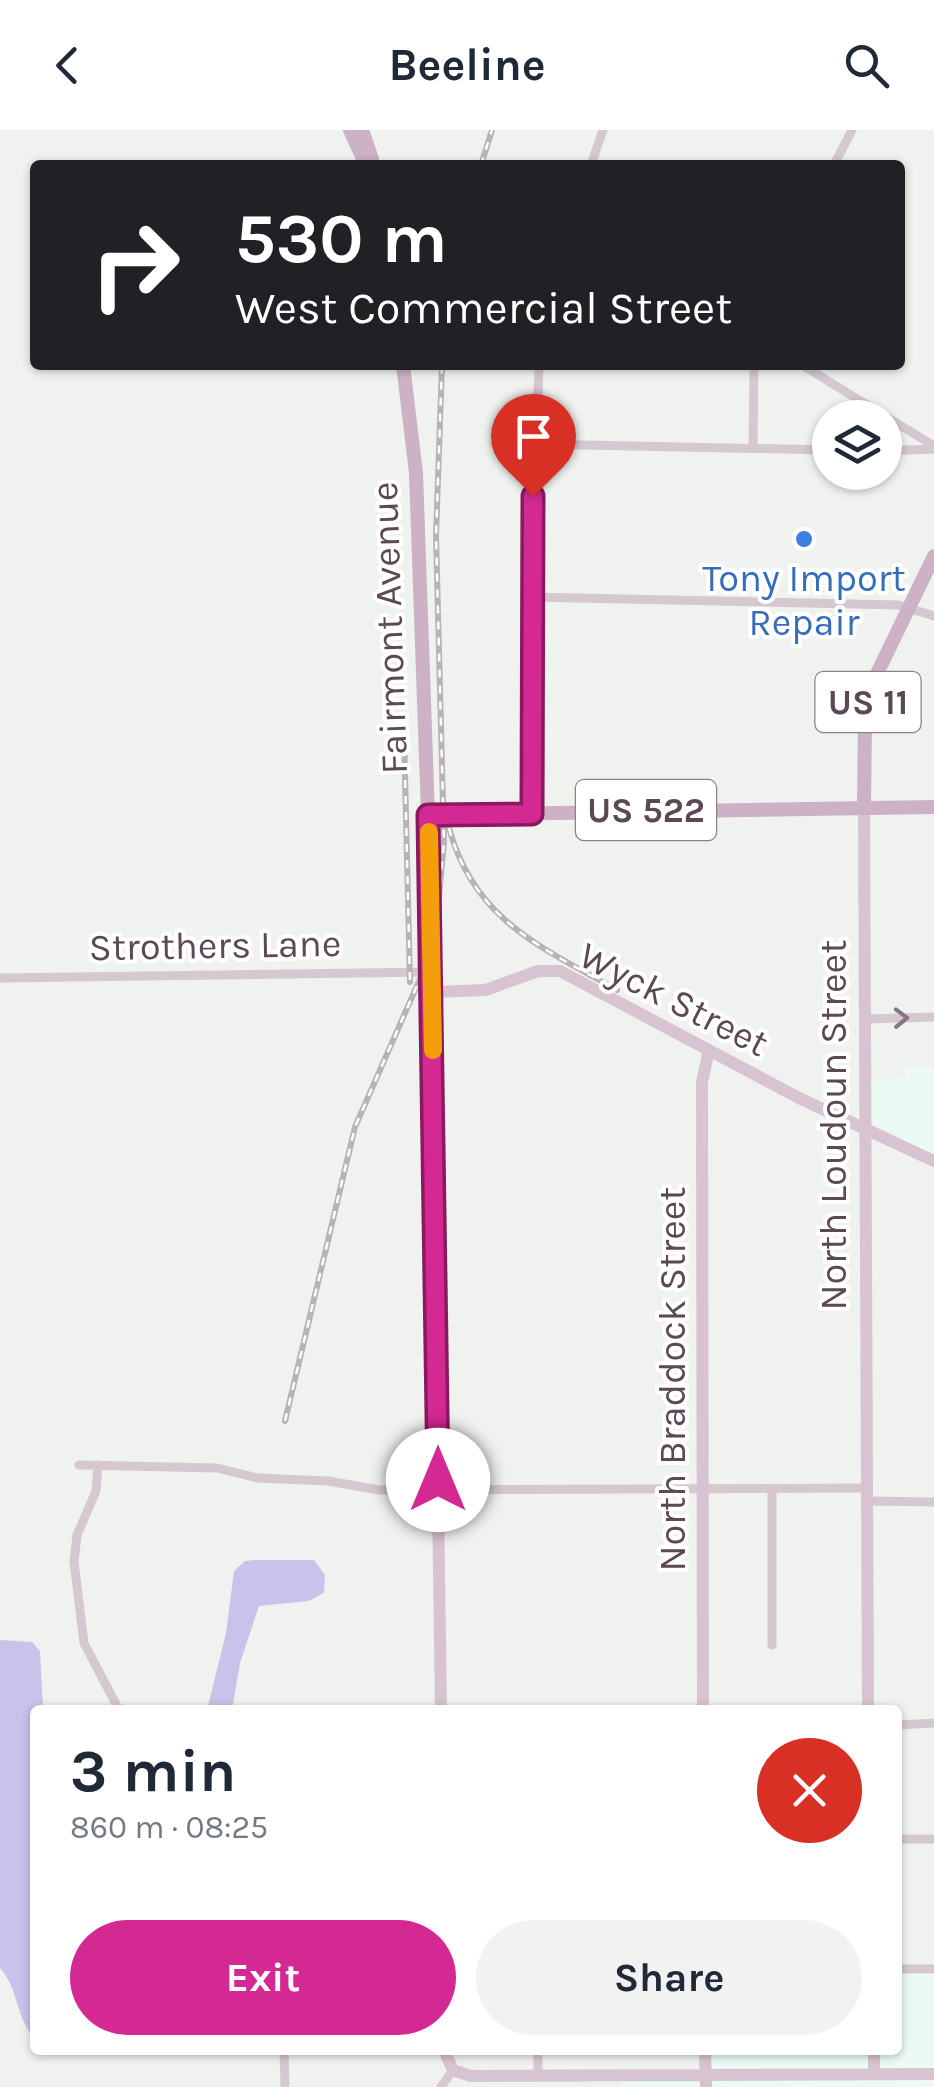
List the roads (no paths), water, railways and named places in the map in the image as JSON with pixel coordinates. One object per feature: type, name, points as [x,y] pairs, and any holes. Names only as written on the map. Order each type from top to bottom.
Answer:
[{"type":"main road","points":[[350,130],[367,160]]},
{"type":"main road","points":[[362,130],[369,160]]},
{"type":"main road","name":"Fairmont Avenue","points":[[404,370],[416,474],[428,815]]},
{"type":"main road","name":"North Loudoun Street","points":[[864,807],[865,720],[870,688],[934,556]]},
{"type":"main road","points":[[864,807],[934,807]]},
{"type":"main road","name":"US 522","points":[[428,815],[864,807]]},
{"type":"street","points":[[593,160],[603,130]]},
{"type":"street","points":[[837,160],[852,130]]},
{"type":"street","points":[[532,814],[531,597],[539,370]]},
{"type":"street","points":[[753,448],[754,370]]},
{"type":"street","points":[[810,370],[934,447]]},
{"type":"street","points":[[534,444],[812,450]]},
{"type":"street","points":[[902,450],[934,447]]},
{"type":"street","points":[[531,597],[908,606],[934,616]]},
{"type":"street","name":"North Loudoun Street","points":[[864,807],[868,1705]]},
{"type":"street","name":"Fairmont Avenue","points":[[428,815],[441,1705]]},
{"type":"street","name":"Wyck Street","points":[[432,992],[480,992],[538,971],[560,971],[800,1098],[865,1125],[934,1161]]},
{"type":"street","name":"Strothers Lane","points":[[0,978],[432,972]]},
{"type":"street","points":[[867,1019],[934,1018]]},
{"type":"street","name":"North Braddock Street","points":[[703,1705],[702,1082],[709,1050]]},
{"type":"street","points":[[79,1465],[217,1468],[258,1478],[438,1491],[772,1489],[934,1502]]},
{"type":"street","points":[[98,1465],[96,1491],[77,1536],[74,1562],[84,1643],[116,1705]]},
{"type":"street","points":[[772,1489],[772,1645]]},
{"type":"street","points":[[902,1724],[934,1723]]},
{"type":"street","points":[[902,1839],[934,1839]]},
{"type":"street","points":[[902,1969],[934,1969]]},
{"type":"street","points":[[284,2055],[284,2087]]},
{"type":"street","points":[[446,2055],[453,2070],[471,2076],[538,2081],[874,2080],[934,2074]]},
{"type":"street","points":[[538,2055],[538,2081]]},
{"type":"street","points":[[441,2087],[453,2070]]},
{"type":"railway","points":[[483,160],[492,130]]},
{"type":"railway","points":[[285,1421],[355,1127],[423,972],[438,907],[444,842],[436,536],[442,370]]},
{"type":"railway","points":[[404,732],[410,982]]},
{"type":"railway","points":[[449,828],[460,860],[493,908],[537,944],[617,990]]},
{"type":"place","name":"Tony Import Repair","points":[[804,539]]}]
